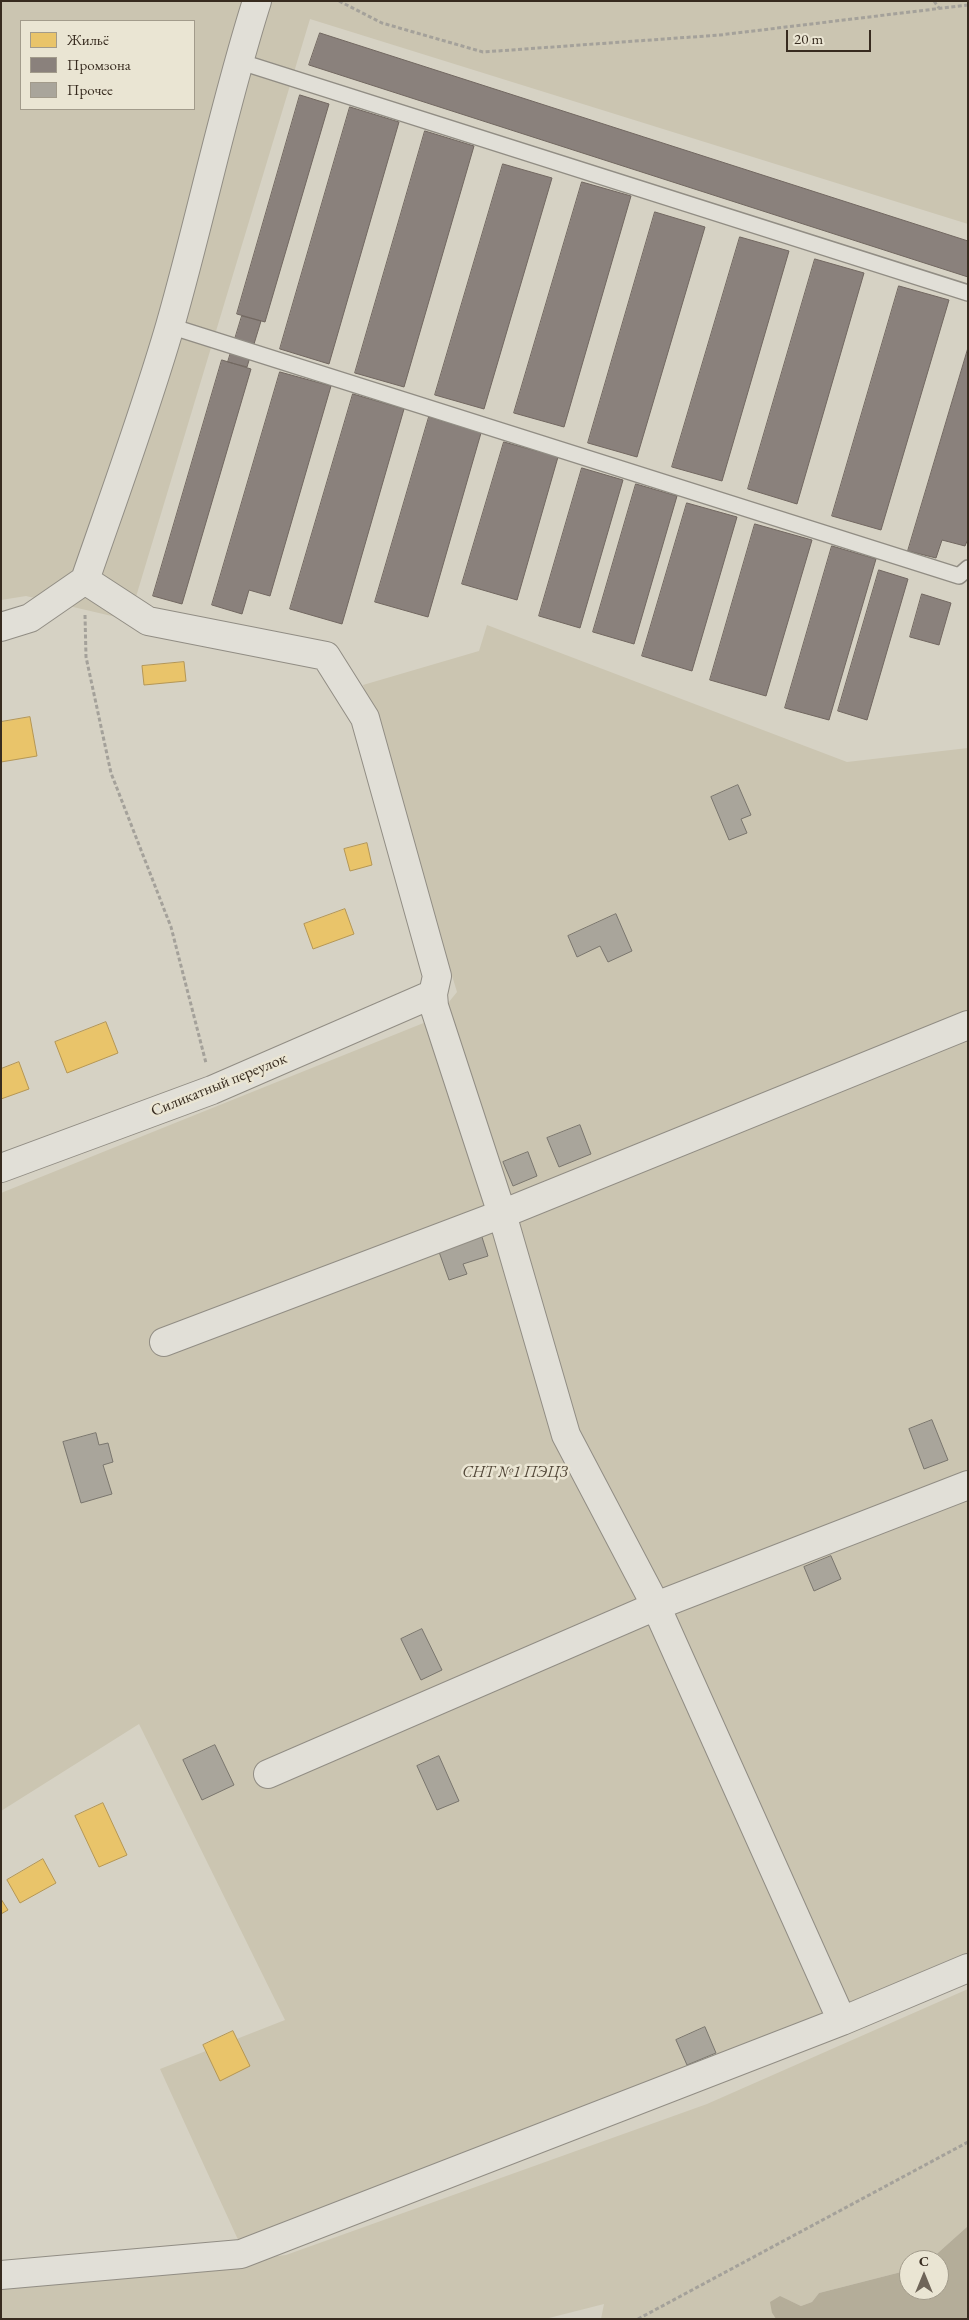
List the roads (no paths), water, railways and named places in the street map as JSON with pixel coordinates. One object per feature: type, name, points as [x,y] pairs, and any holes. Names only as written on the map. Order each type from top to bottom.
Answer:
[{"type":"street","points":[[1,627],[30,618],[84,580],[123,471],[170,326],[238,61],[257,1]]},
{"type":"street","points":[[84,580],[148,621],[326,656],[364,718],[437,976],[433,994],[434,1006],[502,1214],[566,1435],[656,1606],[842,2021]]},
{"type":"street","name":"Силикатный переулок","points":[[1,1168],[212,1090],[433,994]]},
{"type":"street","points":[[164,1342],[502,1214],[968,1025]]},
{"type":"street","points":[[268,1774],[656,1606],[968,1485]]},
{"type":"street","points":[[1,2274],[241,2254],[842,2021],[968,1968]]},
{"type":"lane","points":[[238,61],[968,293]]},
{"type":"lane","points":[[170,326],[959,576],[968,568]]},
{"type":"park label","name":"СНТ №1 ПЭЦЗ","points":[[515,1473]]}]
